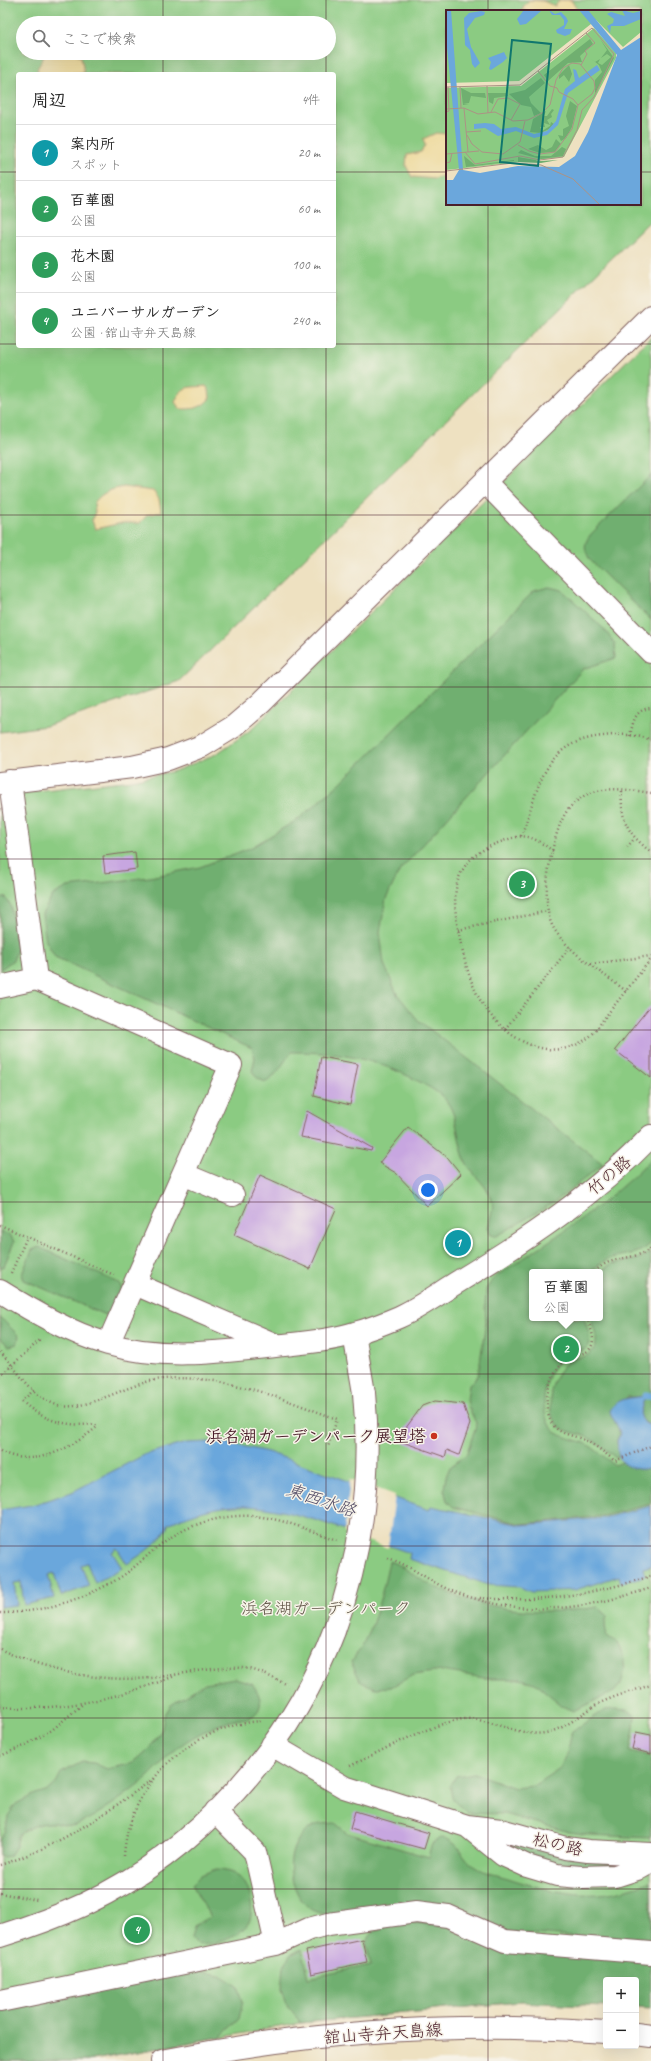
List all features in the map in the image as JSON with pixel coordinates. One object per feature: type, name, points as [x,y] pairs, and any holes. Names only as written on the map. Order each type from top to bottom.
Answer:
[{"type":"main road","points":[[36,979],[5,782],[132,767],[168,759],[202,746],[233,727],[261,703],[651,317]]},
{"type":"main road","points":[[485,482],[651,652]]},
{"type":"main road","points":[[0,987],[36,979],[231,1065],[108,1344]]},
{"type":"main road","name":"竹の路","points":[[1,1292],[29,1309],[59,1324],[108,1344],[150,1352],[242,1350],[354,1334],[401,1316],[474,1272],[565,1211],[627,1161],[651,1136]]},
{"type":"main road","points":[[183,1174],[233,1195]]},
{"type":"main road","points":[[135,1284],[277,1346]]},
{"type":"main road","points":[[0,1936],[44,1922],[85,1904],[124,1882],[163,1856],[215,1812],[260,1762],[288,1722],[306,1692],[334,1631],[345,1601],[356,1557],[364,1512],[368,1466],[367,1420],[354,1334]]},
{"type":"main road","points":[[272,1745],[344,1787],[467,1826],[503,1855],[527,1866],[557,1875],[581,1877],[615,1876],[640,1868],[651,1862]]},
{"type":"main road","points":[[215,1812],[255,1852],[276,1944]]},
{"type":"main road","name":"松の路","points":[[467,1826],[501,1830],[573,1849],[651,1854]]},
{"type":"main road","points":[[0,2001],[276,1944],[309,1929],[328,1924],[416,1912],[448,1916],[505,1941],[651,1953]]},
{"type":"main road","name":"舘山寺弁天島線","points":[[162,2061],[231,2049],[323,2037],[416,2030],[509,2028],[603,2032]]},
{"type":"main road","points":[[639,2034],[651,2036]]},
{"type":"path","points":[[630,736],[634,718],[639,712],[651,708]]},
{"type":"path","points":[[521,836],[543,775],[551,761],[563,749],[577,741],[593,737],[630,736],[651,740]]},
{"type":"path","points":[[626,991],[559,937],[552,925],[548,911],[549,876],[553,851],[566,813],[575,802],[588,794],[603,790],[651,793]]},
{"type":"path","points":[[622,790],[621,804],[623,818],[635,838],[651,852]]},
{"type":"path","points":[[553,851],[532,837],[521,836],[484,849],[472,858],[462,871],[456,885],[454,901],[458,930],[467,968],[476,993],[491,1015],[515,1038],[539,1048],[566,1048],[590,1036],[651,957]]},
{"type":"path","points":[[627,848],[635,838]]},
{"type":"path","points":[[458,930],[548,911]]},
{"type":"path","points":[[505,1029],[570,947]]},
{"type":"path","points":[[591,964],[651,957]]},
{"type":"path","points":[[0,1225],[135,1284]]},
{"type":"path","points":[[1,1292],[27,1237]]},
{"type":"path","points":[[599,1269],[610,1261],[638,1256],[651,1248]]},
{"type":"path","points":[[588,1321],[593,1340],[590,1349],[582,1354],[571,1356],[562,1362],[549,1386],[547,1400],[548,1413],[553,1425],[563,1433],[586,1440],[615,1461],[651,1446]]},
{"type":"path","points":[[0,1376],[59,1324]]},
{"type":"path","points":[[0,1352],[42,1398],[58,1405],[75,1407],[90,1404],[131,1386],[156,1380],[213,1380],[275,1396],[337,1419],[328,1447]]},
{"type":"path","points":[[0,1451],[16,1458],[44,1457],[66,1448],[97,1427],[95,1424],[80,1425],[58,1422],[37,1413],[22,1401],[34,1390]]},
{"type":"path","points":[[0,1613],[36,1610],[64,1603],[90,1593],[116,1580],[140,1563],[161,1544],[182,1531],[204,1522],[222,1518],[252,1516],[276,1519],[340,1541]]},
{"type":"path","points":[[388,1558],[397,1561],[433,1582],[472,1597],[513,1606],[556,1608],[598,1604],[651,1588]]},
{"type":"path","points":[[472,1597],[509,1600],[560,1598],[617,1587],[651,1576]]},
{"type":"path","points":[[0,1649],[38,1665],[94,1677],[123,1679],[244,1668],[261,1673],[306,1692]]},
{"type":"path","points":[[0,1708],[48,1707],[84,1703],[129,1692],[180,1674]]},
{"type":"path","points":[[326,1776],[437,1726],[454,1720],[472,1719],[527,1732],[548,1733],[568,1724],[602,1702],[651,1685]]},
{"type":"path","points":[[0,1756],[24,1746],[52,1730],[84,1703]]},
{"type":"path","points":[[0,1865],[48,1846],[76,1832],[113,1808],[156,1776],[167,1764],[193,1743],[222,1729],[254,1722],[288,1722]]},
{"type":"path","points":[[124,1882],[124,1850],[131,1824],[139,1804],[156,1776]]},
{"type":"path","points":[[0,1825],[0,1831]]},
{"type":"green space","points":[[0,0],[651,0],[651,220],[179,681],[46,726],[0,732]]},
{"type":"green space","name":"浜名湖ガーデンパーク","points":[[651,337],[651,1972],[623,1977],[603,1977],[603,1981],[519,2002],[301,2023],[87,2061],[0,2061],[0,795],[132,780],[175,771],[216,754],[252,729]]},
{"type":"green space","points":[[651,475],[651,620],[590,560],[586,553],[585,547],[591,534]]},
{"type":"green space","points":[[549,587],[562,590],[604,629],[615,644],[616,658],[583,669],[400,870],[386,899],[380,932],[384,964],[397,994],[418,1020],[603,1164],[556,1201],[497,1236],[491,1235],[488,1228],[493,1204],[491,1198],[488,1191],[467,1164],[461,1147],[453,1113],[444,1098],[438,1093],[418,1081],[387,1067],[357,1058],[326,1053],[292,1052],[277,1073],[270,1079],[266,1082],[258,1079],[252,1071],[255,1058],[252,1048],[55,957],[46,941],[42,914],[53,895],[68,887],[150,877],[200,867],[252,847],[300,818],[338,785],[534,591]]},
{"type":"green space","points":[[0,897],[6,898],[11,906],[17,951],[13,960],[0,970]]},
{"type":"green space","points":[[651,1159],[651,1243],[638,1252],[607,1260],[594,1269],[529,1269],[529,1321],[585,1321],[589,1336],[589,1344],[583,1350],[572,1352],[562,1358],[555,1366],[546,1385],[544,1396],[546,1417],[550,1426],[557,1433],[585,1443],[615,1465],[622,1462],[628,1466],[636,1468],[643,1469],[651,1467],[651,1504],[603,1516],[521,1524],[453,1507],[447,1501],[444,1489],[446,1476],[450,1467],[466,1455],[475,1430],[476,1423],[467,1400],[469,1385],[478,1376],[486,1321],[486,1289],[495,1277],[576,1222],[634,1176]]},
{"type":"green space","points":[[0,1231],[11,1236],[14,1242],[4,1266],[0,1268]]},
{"type":"green space","points":[[39,1247],[119,1283],[122,1289],[111,1313],[105,1315],[24,1280],[22,1274],[32,1250]]},
{"type":"green space","points":[[651,1253],[651,1426],[643,1420],[640,1414],[645,1397],[627,1397],[611,1415],[617,1424],[619,1431],[619,1438],[617,1441],[619,1457],[616,1458],[593,1440],[567,1431],[559,1426],[552,1415],[550,1398],[555,1379],[559,1371],[571,1360],[591,1353],[595,1346],[596,1334],[591,1321],[603,1321],[603,1270],[612,1264],[638,1259]]},
{"type":"green space","points":[[0,1317],[19,1336],[17,1344],[9,1346],[0,1338]]},
{"type":"green space","points":[[389,1561],[431,1585],[451,1594],[492,1606],[534,1611],[577,1610],[598,1607],[607,1615],[605,1625],[607,1637],[617,1643],[623,1655],[625,1670],[621,1684],[614,1692],[573,1711],[564,1707],[535,1683],[520,1679],[491,1679],[441,1671],[413,1675],[391,1687],[376,1688],[361,1682],[351,1662],[362,1647],[371,1628],[382,1592]]},
{"type":"green space","points":[[235,1678],[252,1683],[260,1698],[259,1709],[253,1716],[227,1722],[197,1735],[181,1745],[147,1778],[118,1801],[87,1820],[71,1826],[49,1823],[33,1827],[19,1835],[16,1846],[10,1856],[3,1857],[0,1854],[0,1841],[6,1830],[8,1816],[16,1804],[33,1795],[48,1790],[56,1783],[61,1773],[82,1762],[94,1763],[107,1769],[133,1763],[150,1748],[162,1729],[164,1716],[171,1705],[205,1683]]},
{"type":"green space","points":[[605,1710],[627,1710],[635,1716],[630,1751],[651,1756],[651,1838],[590,1835],[569,1832],[504,1814],[467,1813],[452,1798],[450,1786],[456,1776],[474,1773],[515,1788],[533,1786],[560,1768],[568,1750],[572,1731]]},
{"type":"green space","points":[[335,1823],[347,1833],[428,1857],[432,1844],[440,1838],[447,1839],[456,1846],[471,1863],[483,1871],[534,1886],[563,1892],[577,1894],[606,1893],[627,1889],[651,1881],[651,1943],[507,1932],[326,1914],[315,1911],[309,1908],[295,1889],[290,1865],[292,1853],[296,1843],[304,1833],[314,1826]]},
{"type":"green space","points":[[502,1839],[622,1864],[581,1871],[506,1849]]},
{"type":"green space","points":[[213,1870],[233,1873],[243,1880],[249,1891],[252,1911],[251,1917],[245,1927],[233,1936],[208,1944],[195,1944],[191,1938],[194,1926],[210,1917],[192,1884],[201,1875]]},
{"type":"green space","points":[[416,1922],[445,1925],[502,1951],[651,1962],[651,2008],[639,2007],[639,1977],[603,1977],[603,2006],[519,2002],[301,2023],[288,2007],[282,1988],[284,1966],[290,1955],[302,1949],[309,1978],[371,1965],[366,1942],[374,1931],[390,1925]]},
{"type":"green space","points":[[196,1971],[220,1975],[238,1986],[243,2001],[239,2019],[220,2037],[87,2061],[0,2061],[0,2011]]},
{"type":"sand","points":[[530,0],[543,1],[555,6],[560,0],[571,0],[577,10],[522,10],[524,5]]},
{"type":"sand","points":[[42,60],[82,60],[84,72],[38,72],[37,69]]},
{"type":"sand","points":[[436,133],[446,134],[446,174],[435,179],[412,177],[406,166],[407,155],[421,152],[425,145],[423,139]]},
{"type":"sand","points":[[206,386],[209,390],[210,398],[207,402],[200,406],[180,409],[175,402],[181,392],[187,388]]},
{"type":"sand","points":[[124,487],[153,491],[159,499],[161,512],[147,515],[140,523],[122,523],[95,529],[92,520],[95,512],[94,503],[100,496],[115,489]]},
{"type":"water","points":[[645,1396],[640,1413],[643,1422],[651,1426],[651,1467],[638,1469],[625,1464],[619,1457],[617,1441],[620,1434],[610,1411],[613,1406],[625,1399]]},
{"type":"water","name":"東西水路","points":[[186,1443],[228,1443],[268,1452],[429,1510],[431,1506],[521,1525],[603,1518],[651,1506],[651,1566],[643,1568],[645,1576],[621,1583],[619,1576],[575,1590],[531,1592],[520,1587],[489,1585],[409,1559],[410,1553],[328,1524],[285,1512],[264,1508],[235,1506],[206,1510],[168,1524],[163,1535],[158,1541],[127,1564],[117,1548],[112,1552],[122,1568],[95,1583],[87,1563],[81,1565],[89,1586],[61,1596],[54,1573],[48,1575],[54,1598],[24,1605],[21,1582],[14,1583],[17,1605],[0,1607],[0,1510],[32,1505],[72,1492],[146,1454]]},
{"type":"pier","points":[[350,1479],[395,1495],[388,1548],[344,1533]]},
{"type":"building","points":[[135,852],[137,869],[105,873],[103,856]]},
{"type":"building","points":[[651,1005],[651,1078],[615,1050]]},
{"type":"building","points":[[321,1057],[358,1064],[350,1105],[314,1096]]},
{"type":"building","points":[[307,1111],[372,1148],[371,1151],[301,1137]]},
{"type":"building","points":[[408,1127],[448,1158],[461,1174],[427,1206],[396,1173],[379,1163]]},
{"type":"building","points":[[260,1175],[336,1209],[310,1269],[234,1235]]},
{"type":"building","points":[[435,1401],[463,1404],[470,1424],[459,1455],[447,1450],[445,1457],[397,1440],[422,1406]]},
{"type":"building","points":[[636,1732],[651,1735],[651,1754],[632,1749]]},
{"type":"building","points":[[355,1811],[429,1833],[424,1849],[350,1829]]},
{"type":"building","points":[[362,1939],[367,1962],[311,1974],[306,1951]]},
{"type":"waterway","points":[[645,1396],[651,1396]]},
{"type":"place","name":"花木園","points":[[522,884]]},
{"type":"place","name":"案内所","points":[[458,1243]]},
{"type":"place","name":"百華園","points":[[566,1349]]},
{"type":"place","name":"浜名湖ガーデンパーク展望塔","points":[[434,1436]]},
{"type":"place","name":"ユニバーサルガーデン","points":[[137,1930]]}]
